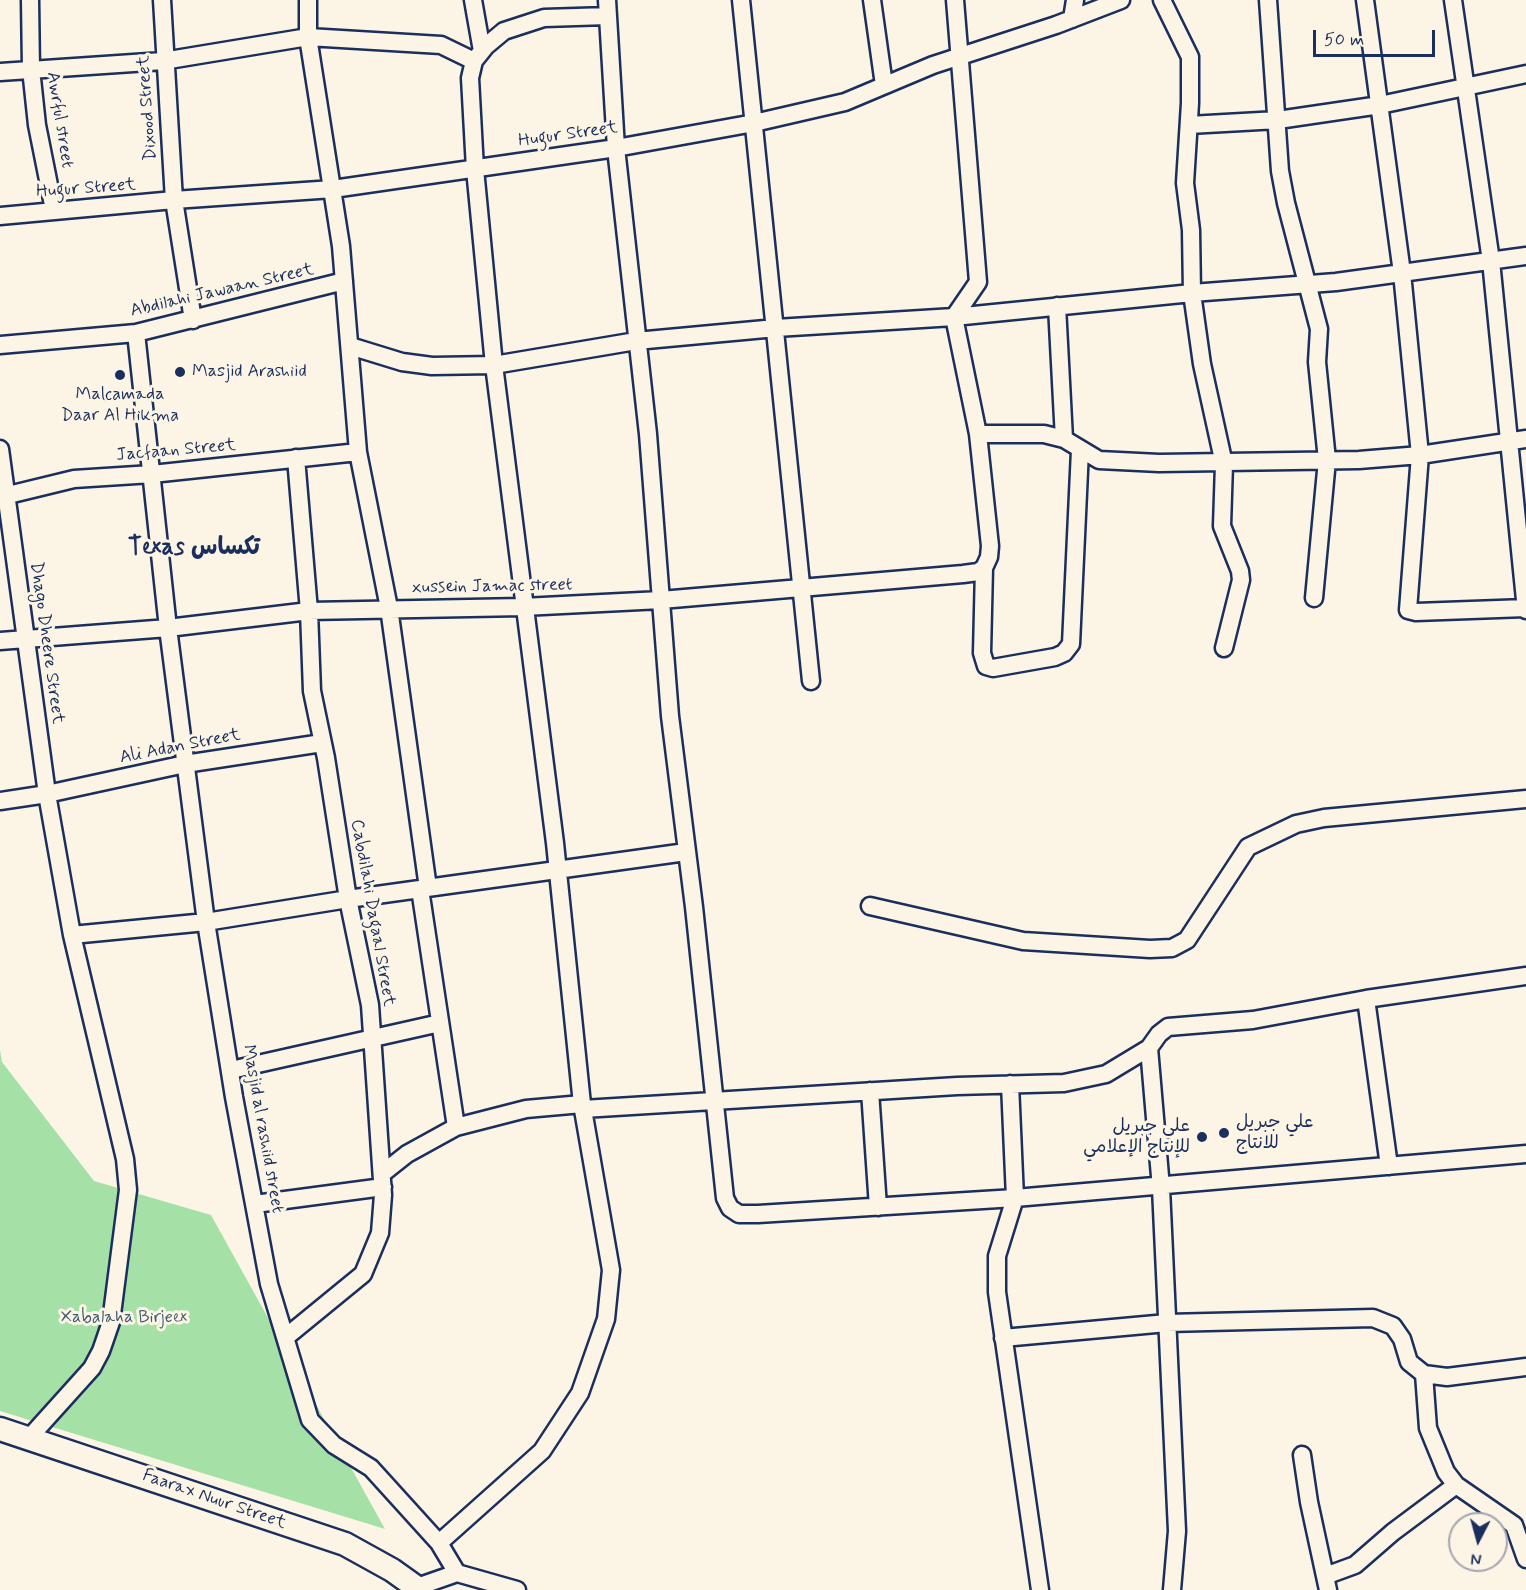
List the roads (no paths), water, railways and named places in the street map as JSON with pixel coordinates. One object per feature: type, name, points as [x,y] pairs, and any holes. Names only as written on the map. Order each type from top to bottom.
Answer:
[{"type":"main road","name":"Faarax Nuur Street","points":[[0,1429],[345,1544],[419,1589]]},
{"type":"street","name":"Awrful street","points":[[30,0],[31,69],[37,125],[54,210]]},
{"type":"street","name":"Dixood Street","points":[[162,0],[174,200],[193,320]]},
{"type":"street","points":[[308,0],[308,37],[333,189],[344,281],[358,452],[389,608],[440,1023],[456,1127]]},
{"type":"street","points":[[439,1543],[542,1451],[580,1393],[606,1319],[611,1270],[583,1107],[558,869],[494,365],[475,168],[470,78],[478,56],[473,0]]},
{"type":"street","points":[[741,0],[811,681]]},
{"type":"street","points":[[872,0],[884,85]]},
{"type":"street","points":[[955,0],[962,56],[978,282],[954,317],[978,434],[990,546],[989,557],[984,568],[982,653],[986,666],[993,668],[1055,657],[1064,653],[1071,644],[1074,635],[1080,450]]},
{"type":"street","points":[[1072,19],[1075,0]]},
{"type":"street","name":"Hugur Street","points":[[0,216],[174,200],[333,189],[616,148],[754,123],[845,102],[962,56],[1121,0]]},
{"type":"street","points":[[1162,0],[1190,57],[1185,183],[1191,230],[1192,293],[1202,364],[1224,464],[1222,526],[1240,571],[1241,580],[1224,648]]},
{"type":"street","points":[[1268,0],[1280,171],[1286,203],[1319,329],[1317,362],[1327,460],[1314,597]]},
{"type":"street","points":[[1365,0],[1402,273],[1420,455],[1408,610],[1463,611],[1526,608],[1518,439],[1453,0]]},
{"type":"street","points":[[478,56],[504,31],[544,18],[607,8],[616,148],[648,434],[670,716],[725,1198],[730,1208],[739,1214],[1015,1198],[1161,1188],[1526,1154]]},
{"type":"street","points":[[0,72],[164,61],[308,37],[441,45],[478,56]]},
{"type":"street","points":[[1189,124],[1278,120],[1380,105],[1526,74]]},
{"type":"street","points":[[350,346],[402,362],[432,366],[494,365],[636,341],[776,328],[954,317],[1192,293],[1308,285],[1526,256]]},
{"type":"street","name":"Abdilahi Jawaan Street","points":[[0,345],[136,333],[344,281]]},
{"type":"street","points":[[1057,306],[1064,439]]},
{"type":"street","name":"Masjid al rashiid street","points":[[136,333],[168,628],[206,922],[269,1284],[310,1420],[334,1445],[371,1468],[439,1543],[457,1573]]},
{"type":"street","points":[[978,434],[1044,434],[1064,439],[1099,460],[1125,463],[1224,464],[1420,455],[1518,439]]},
{"type":"street","name":"Dhago Dheere Street","points":[[0,449],[4,497],[47,794],[72,935],[125,1159],[128,1190],[111,1322],[101,1351],[92,1368],[29,1438]]},
{"type":"street","name":"Jacfaan Street","points":[[4,497],[41,485],[74,479],[152,474],[358,452]]},
{"type":"street","name":"Cabdilahi Dagaal Street","points":[[286,1337],[363,1274],[380,1233],[383,1180],[370,1005],[348,899],[312,692],[309,611],[296,458]]},
{"type":"street","name":"xussein Jamac street","points":[[0,641],[168,628],[309,611],[523,607],[662,600],[803,586],[963,574],[978,572],[984,568]]},
{"type":"street","name":"Ali Adan Street","points":[[0,801],[47,794],[185,764],[322,743]]},
{"type":"street","points":[[870,906],[1023,941],[1150,949],[1172,948],[1187,940],[1248,847],[1296,824],[1324,818],[1526,799]]},
{"type":"street","points":[[72,935],[206,922],[348,899],[686,852]]},
{"type":"street","points":[[255,1204],[383,1180],[407,1154],[456,1127],[526,1109],[1064,1083],[1106,1074],[1149,1048],[1159,1034],[1168,1027],[1254,1020],[1366,999],[1526,976]]},
{"type":"street","points":[[1366,999],[1389,1166]]},
{"type":"street","points":[[231,1070],[440,1023]]},
{"type":"street","points":[[1149,1048],[1161,1188],[1177,1531],[1172,1590]]},
{"type":"street","points":[[1010,1084],[1015,1198],[997,1256],[997,1292],[1040,1590]]},
{"type":"street","points":[[870,1091],[878,1207]]},
{"type":"street","points":[[1003,1338],[1167,1323],[1373,1318],[1393,1326],[1402,1339],[1409,1362],[1424,1374],[1447,1377],[1526,1367]]},
{"type":"street","points":[[1424,1374],[1428,1428],[1434,1448],[1446,1472],[1456,1485],[1514,1525],[1526,1559]]},
{"type":"street","points":[[1302,1455],[1326,1583],[1355,1564],[1456,1485]]},
{"type":"street","points":[[419,1589],[457,1573],[517,1590]]},
{"type":"place","name":"Masjid Arashiid","points":[[180,372]]},
{"type":"place","name":"Malcamada Daar Al Hikma","points":[[120,375]]},
{"type":"place","name":"علي جبريل للانتاج","points":[[1224,1133]]},
{"type":"place","name":"علي جبريل للإنتاج الإعلامي","points":[[1202,1137]]},
{"type":"district","name":"Texas تكساس","points":[[194,549]]},
{"type":"park label","name":"Xabalaha Birjeex","points":[[124,1318]]}]
